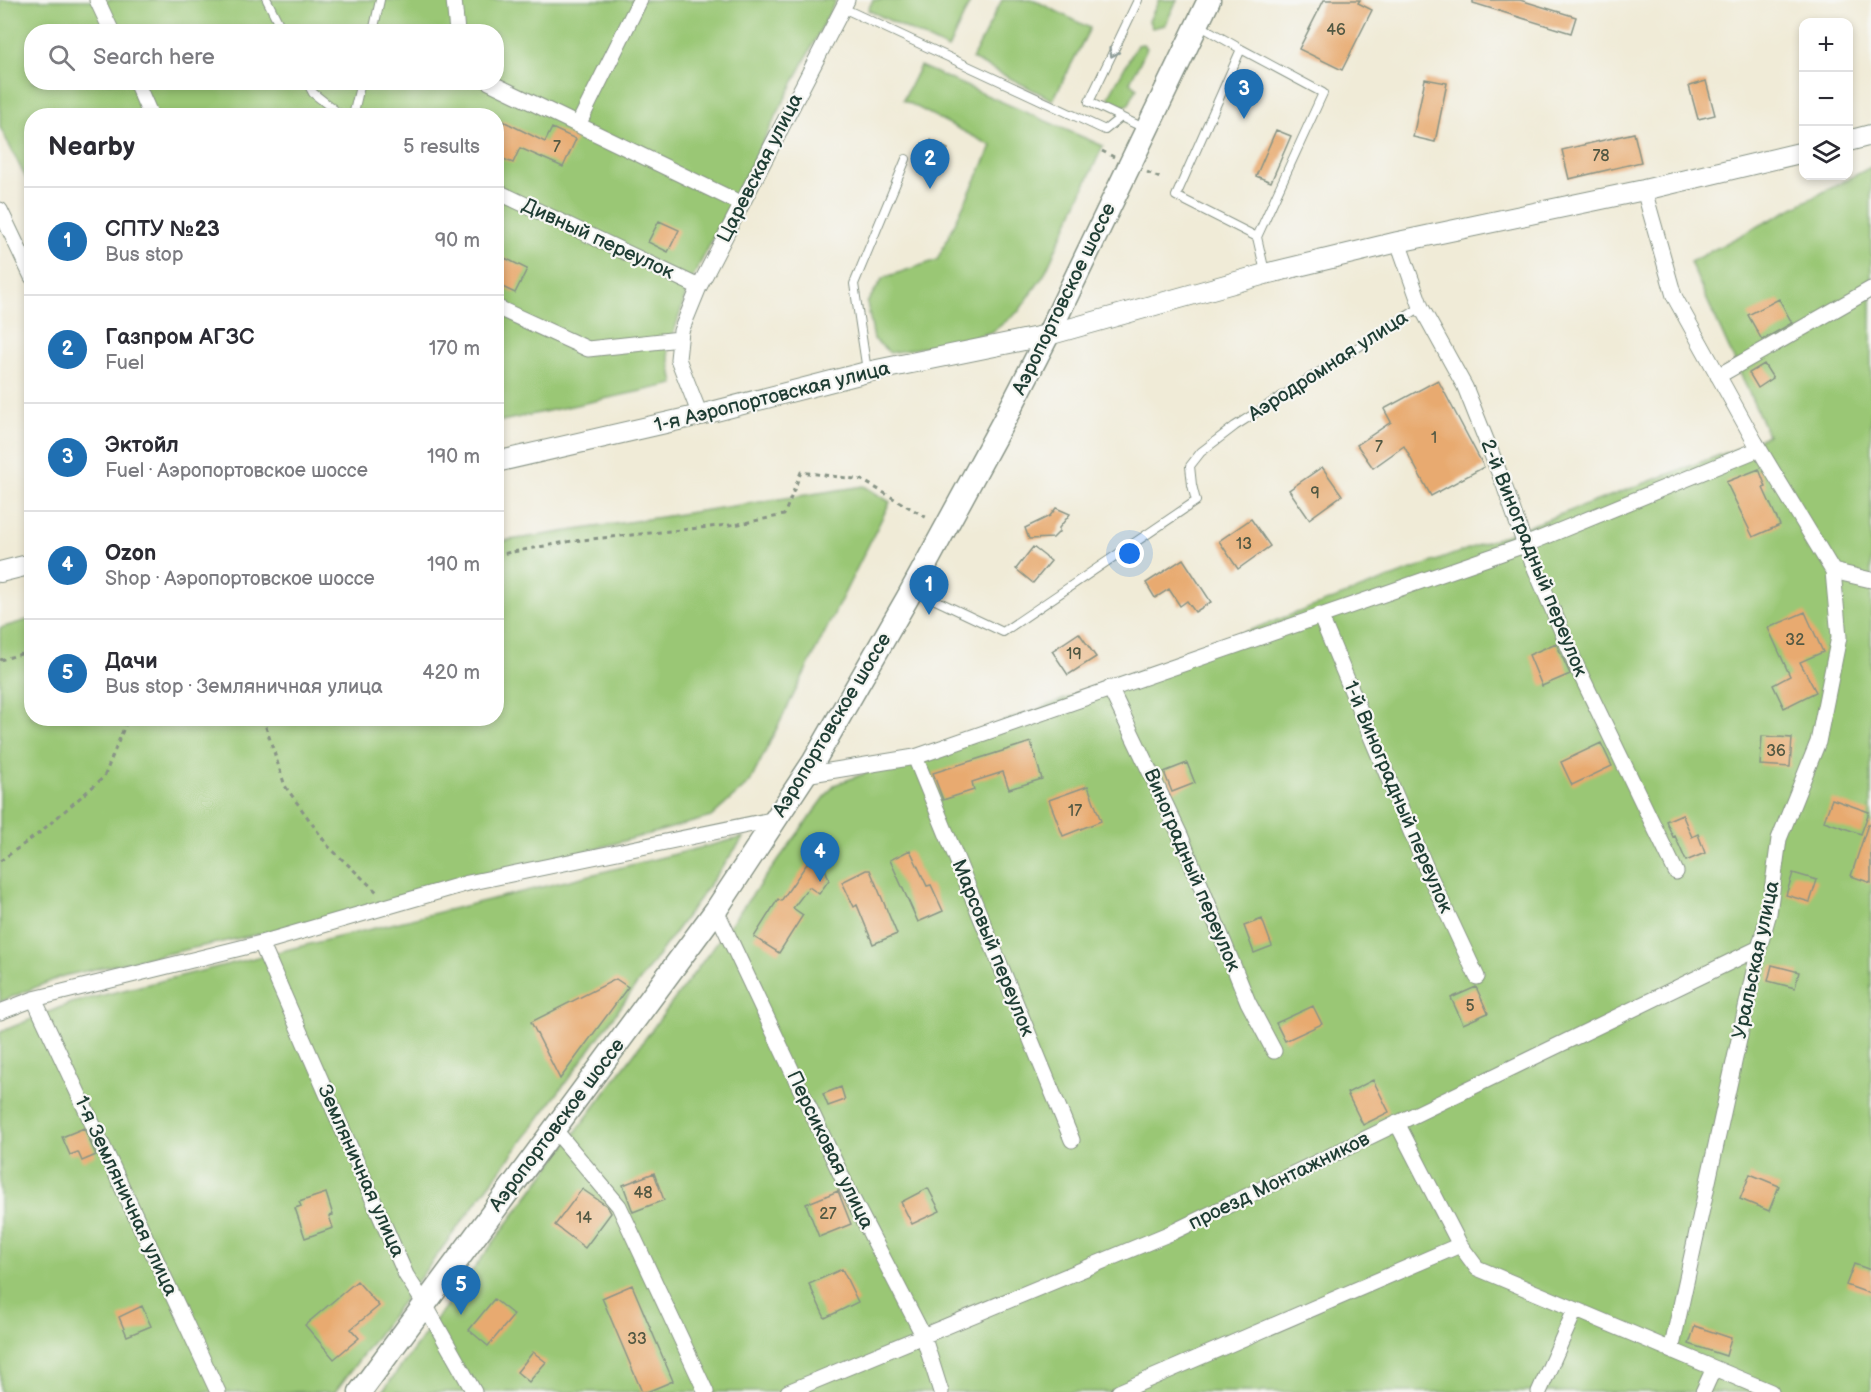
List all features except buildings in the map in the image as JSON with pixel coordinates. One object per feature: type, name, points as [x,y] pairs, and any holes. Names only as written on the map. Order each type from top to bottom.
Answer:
[{"type":"main road","name":"Аэропортовское шоссе","points":[[360,1392],[716,910],[805,775],[912,590],[1048,335],[1209,0]]},
{"type":"street","points":[[97,0],[108,24]]},
{"type":"street","points":[[454,0],[457,24]]},
{"type":"street","points":[[578,125],[640,0]]},
{"type":"street","name":"Царевская улица","points":[[700,415],[678,359],[681,331],[699,287],[845,4]]},
{"type":"street","points":[[504,89],[742,204]]},
{"type":"street","points":[[140,90],[148,108]]},
{"type":"street","points":[[1853,140],[1871,135]]},
{"type":"street","name":"1-я Аэропортовская улица","points":[[504,460],[700,415],[867,372],[1048,335],[1265,274],[1398,242],[1644,190],[1799,153]]},
{"type":"street","points":[[1644,190],[1674,296],[1759,448],[1833,571],[1871,580]]},
{"type":"street","name":"Дивный переулок","points":[[504,195],[699,287]]},
{"type":"street","points":[[0,210],[24,260]]},
{"type":"street","name":"2-й Виноградный переулок","points":[[1398,242],[1421,307],[1465,387],[1525,545],[1578,669],[1676,872]]},
{"type":"street","points":[[1718,376],[1871,289]]},
{"type":"street","points":[[504,312],[588,349],[680,339]]},
{"type":"street","points":[[805,775],[915,757],[1525,545],[1759,448]]},
{"type":"street","points":[[0,572],[24,566]]},
{"type":"street","name":"Уральская улица","points":[[1671,1351],[1759,948],[1769,913],[1779,839],[1818,742],[1839,637],[1833,571]]},
{"type":"street","name":"1-й Виноградный переулок","points":[[1320,615],[1427,870],[1478,977]]},
{"type":"street","name":"Виноградный переулок","points":[[1110,688],[1181,837],[1248,1002],[1274,1051]]},
{"type":"street","name":"Марсовый переулок","points":[[915,757],[1072,1140]]},
{"type":"street","points":[[0,1012],[34,999],[261,943],[468,884],[776,819]]},
{"type":"street","name":"Персиковая улица","points":[[716,910],[851,1196],[923,1335],[941,1392]]},
{"type":"street","name":"Земляничная улица","points":[[261,943],[405,1275],[424,1303],[474,1392]]},
{"type":"street","name":"проезд Монтажников","points":[[788,1392],[1173,1233],[1759,948]]},
{"type":"street","name":"1-я Земляничная улица","points":[[34,999],[218,1392]]},
{"type":"street","points":[[1397,1123],[1460,1245],[1477,1268],[1771,1392]]},
{"type":"street","points":[[554,1129],[619,1206],[706,1392]]},
{"type":"street","points":[[1119,1392],[1460,1245]]},
{"type":"street","points":[[1539,1392],[1575,1310]]},
{"type":"street","points":[[1704,1392],[1714,1368]]},
{"type":"lane","points":[[267,0],[279,24]]},
{"type":"lane","points":[[375,24],[380,0]]},
{"type":"lane","points":[[1138,0],[1089,102],[1147,129]]},
{"type":"lane","points":[[845,4],[1105,130],[1121,117]]},
{"type":"lane","points":[[1197,24],[1323,93],[1257,237],[1265,274]]},
{"type":"lane","points":[[1242,50],[1176,196],[1257,237]]},
{"type":"lane","points":[[311,90],[332,108]]},
{"type":"lane","points":[[355,108],[359,90]]},
{"type":"lane","points":[[867,372],[854,284],[906,159]]},
{"type":"lane","name":"Аэродромная улица","points":[[912,590],[1003,632],[1196,501],[1190,466],[1201,452],[1235,426],[1421,307]]},
{"type":"path","points":[[504,554],[572,541],[739,524],[784,515],[801,472],[862,480],[945,529]]},
{"type":"path","points":[[0,660],[24,653]]},
{"type":"path","points":[[0,861],[38,834],[104,777],[125,726]]},
{"type":"path","points":[[266,726],[285,786],[327,846],[381,896],[394,905]]},
{"type":"green space","points":[[0,0],[836,0],[689,285],[668,351],[674,384],[504,420],[504,108],[24,108],[24,174],[0,127]]},
{"type":"green space","points":[[873,0],[971,0],[948,49],[868,10]]},
{"type":"green space","points":[[1002,0],[1034,0],[1090,28],[1053,100],[972,59]]},
{"type":"green space","points":[[1159,0],[1177,0],[1165,25],[1152,28],[1149,21]]},
{"type":"green space","points":[[1143,44],[1147,48],[1130,82],[1137,88],[1129,104],[1121,108],[1112,106],[1109,96],[1137,45]]},
{"type":"green space","points":[[920,66],[1103,146],[1044,275],[1019,311],[992,332],[958,341],[890,353],[874,339],[867,303],[883,278],[937,260],[992,146],[903,100]]},
{"type":"green space","points":[[1871,167],[1871,1392],[382,1392],[834,785],[1755,442],[1768,435],[1690,262],[1846,180],[1853,180],[1853,176]]},
{"type":"green space","points":[[864,486],[890,502],[750,782],[711,817],[376,909],[63,976],[0,1002],[0,628],[24,621],[24,726],[504,726],[504,541]]},
{"type":"green space","points":[[744,837],[572,1074],[335,1392],[0,1392],[0,1032],[71,1003]]},
{"type":"place","name":"Эктойл","points":[[1244,119]]},
{"type":"place","name":"Газпром АГЗС","points":[[930,189]]},
{"type":"place","name":"СПТУ №23","points":[[929,615]]},
{"type":"place","name":"Ozon","points":[[820,882]]},
{"type":"place","name":"Дачи","points":[[461,1315]]}]
